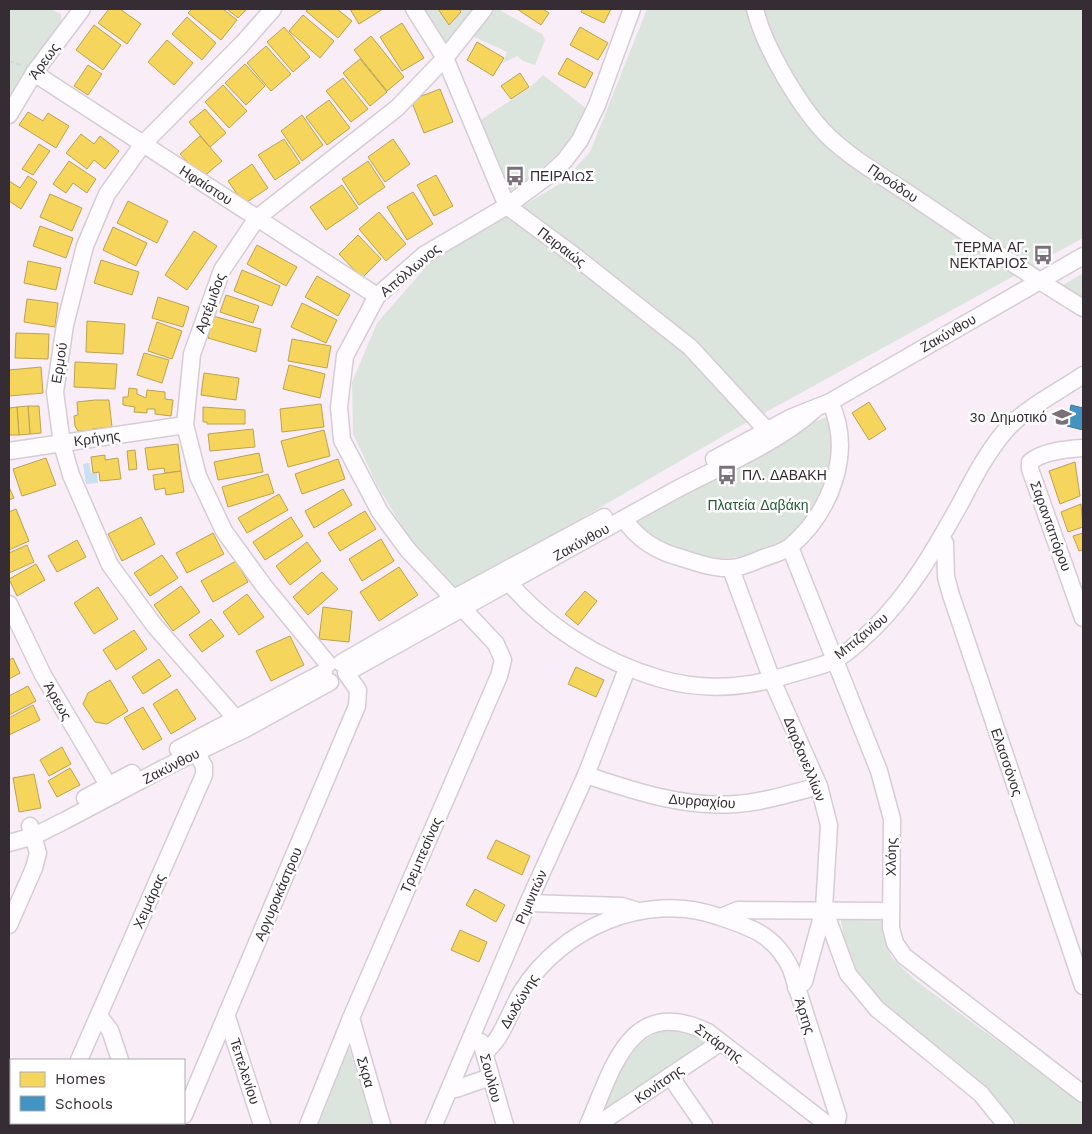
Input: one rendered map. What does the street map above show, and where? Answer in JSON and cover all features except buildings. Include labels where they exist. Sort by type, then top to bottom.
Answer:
[{"type":"street","name":"Άρεως","points":[[9,115],[34,73],[82,9]]},
{"type":"street","name":"Ερμού","points":[[241,725],[154,625],[110,565],[85,511],[62,444],[55,392],[65,326],[85,246],[107,194],[143,144],[242,44],[273,9]]},
{"type":"street","points":[[414,9],[445,58],[507,206]]},
{"type":"street","name":"Αρτέμιδος","points":[[334,671],[264,586],[224,531],[198,476],[185,425],[192,354],[222,270],[257,218],[397,108],[445,58],[484,9]]},
{"type":"street","name":"Απόλλωνος","points":[[458,603],[408,550],[380,512],[342,440],[339,408],[345,356],[377,296],[424,255],[507,206],[549,175],[565,160],[580,140],[597,105],[632,9]]},
{"type":"street","name":"Προόδου","points":[[755,9],[758,23],[792,89],[828,136],[870,168],[1083,308]]},
{"type":"street","name":"Ηφαίστου","points":[[34,73],[377,296]]},
{"type":"street","name":"Πειραιώς","points":[[507,206],[576,257],[690,347],[771,434]]},
{"type":"street","name":"Ζακύνθου","points":[[505,577],[624,519],[771,434],[790,418],[830,402],[1038,280],[1083,256]]},
{"type":"street","name":"Μπιζανίου","points":[[505,577],[535,610],[583,646],[627,669],[685,686],[731,687],[772,680],[836,660],[890,612],[916,579],[978,470],[1007,429],[1036,406],[1083,375]]},
{"type":"street","points":[[624,519],[631,530],[661,552],[698,563],[731,569],[790,547],[827,499],[839,470],[841,440],[836,414],[830,402]]},
{"type":"street","name":"Ζακύνθου","points":[[9,843],[241,725],[334,671],[749,440],[794,427],[814,410]]},
{"type":"street","points":[[749,411],[769,418],[790,418]]},
{"type":"street","points":[[749,411],[753,423],[749,440]]},
{"type":"street","name":"Κρήνης","points":[[9,451],[185,425]]},
{"type":"street","name":"Σαρανταπόρου","points":[[1083,448],[1064,449],[1034,458],[1030,462],[1030,469],[1083,618]]},
{"type":"street","name":"Ελασσόνος","points":[[941,538],[945,543],[946,577],[951,595],[1077,948],[1083,986]]},
{"type":"street","name":"Χλόης","points":[[790,547],[879,771],[892,819],[891,928],[895,944],[904,956],[1083,1094]]},
{"type":"street","name":"Δαρδανελλίων","points":[[731,569],[772,680],[819,786],[829,825],[824,909],[848,974],[877,1009],[981,1094],[1006,1125]]},
{"type":"street","name":"Τρεμπεσίνας","points":[[308,1125],[351,1018],[499,676],[503,660],[496,644],[458,603]]},
{"type":"street","name":"Άρεως","points":[[9,604],[43,676],[111,790]]},
{"type":"street","name":"Ριμινιτών","points":[[434,1125],[528,903],[586,776],[627,669]]},
{"type":"street","name":"Αργυροκάστρου","points":[[185,1113],[357,706],[358,690],[334,671]]},
{"type":"street","name":"Χειμάρας","points":[[80,1059],[204,775],[204,766],[194,748]]},
{"type":"street","name":"Δυρραχίου","points":[[586,776],[651,797],[726,804],[770,799],[819,786]]},
{"type":"street","points":[[9,853],[32,831],[38,853],[34,868],[9,925]]},
{"type":"street","name":"Ζακύνθου","points":[[9,832],[32,831]]},
{"type":"street","name":"Δωδώνης","points":[[528,903],[622,906],[636,910],[682,909],[705,912],[721,917],[749,926],[777,946],[787,961],[796,988]]},
{"type":"street","points":[[721,917],[738,910],[824,909],[891,911]]},
{"type":"street","name":"Άρτης","points":[[824,909],[804,982],[796,988],[838,1116],[836,1125]]},
{"type":"street","name":"Δωδώνης","points":[[484,1052],[493,1046],[522,991],[550,956],[580,934],[636,910]]},
{"type":"street","points":[[99,1016],[110,1030],[120,1059]]},
{"type":"street","name":"Τεπελενίου","points":[[227,1017],[262,1125]]},
{"type":"street","name":"Σκρα","points":[[351,1018],[382,1125]]},
{"type":"street","name":"Σπάρτης","points":[[588,1125],[626,1044],[647,1026],[660,1021],[674,1020],[690,1023],[708,1032],[828,1125]]},
{"type":"street","name":"Σουλίου","points":[[473,1033],[480,1039],[505,1125]]},
{"type":"street","name":"Κονίτσης","points":[[598,1125],[621,1119],[670,1076],[721,1042]]},
{"type":"street","points":[[670,1076],[704,1125]]},
{"type":"street","points":[[450,1088],[456,1089],[490,1077]]},
{"type":"street","points":[[588,1125],[593,1125]]},
{"type":"green space","points":[[9,9],[51,9],[61,14],[62,25],[9,108]]},
{"type":"green space","points":[[421,9],[477,9],[445,48]]},
{"type":"green space","points":[[489,9],[498,9],[542,34],[545,40],[535,65],[523,61],[517,56],[503,63],[507,52],[470,35]]},
{"type":"green space","points":[[647,9],[1083,9],[1083,238],[735,429],[455,592],[410,540],[377,485],[353,434],[352,382],[377,323],[431,261],[561,183],[590,152]]},
{"type":"green space","points":[[543,75],[587,109],[571,137],[562,148],[542,168],[505,196],[476,123],[528,89]]},
{"type":"green space","points":[[1083,273],[1083,297],[1063,285]]},
{"type":"green space","name":"Πλατεία Δαβάκη","points":[[827,417],[831,437],[831,458],[826,479],[802,523],[793,534],[780,544],[742,556],[710,558],[694,556],[665,544],[637,523],[637,520],[814,422]]},
{"type":"green space","points":[[881,907],[882,931],[892,958],[915,980],[1083,1104],[1083,1125],[1018,1125],[989,1090],[883,1003],[856,971],[846,949],[839,910]]},
{"type":"green space","points":[[670,1029],[692,1033],[709,1042],[601,1116],[618,1075],[634,1050],[656,1033]]},
{"type":"green space","points":[[348,1045],[374,1125],[317,1125]]},
{"type":"green space","points":[[9,1063],[10,1124],[42,1124],[9,1125]]},
{"type":"water","points":[[89,463],[91,473],[97,473],[98,483],[86,484],[83,464]]},
{"type":"place","name":"ΠΕΙΡΑΙΩΣ","points":[[515,176]]},
{"type":"place","name":"ΤΕΡΜΑ ΑΓ. ΝΕΚΤΑΡΙΟΣ","points":[[1043,255]]},
{"type":"place","name":"3ο Δημοτικό","points":[[1062,417]]},
{"type":"place","name":"ΠΛ. ΔΑΒΑΚΗ","points":[[727,475]]}]
